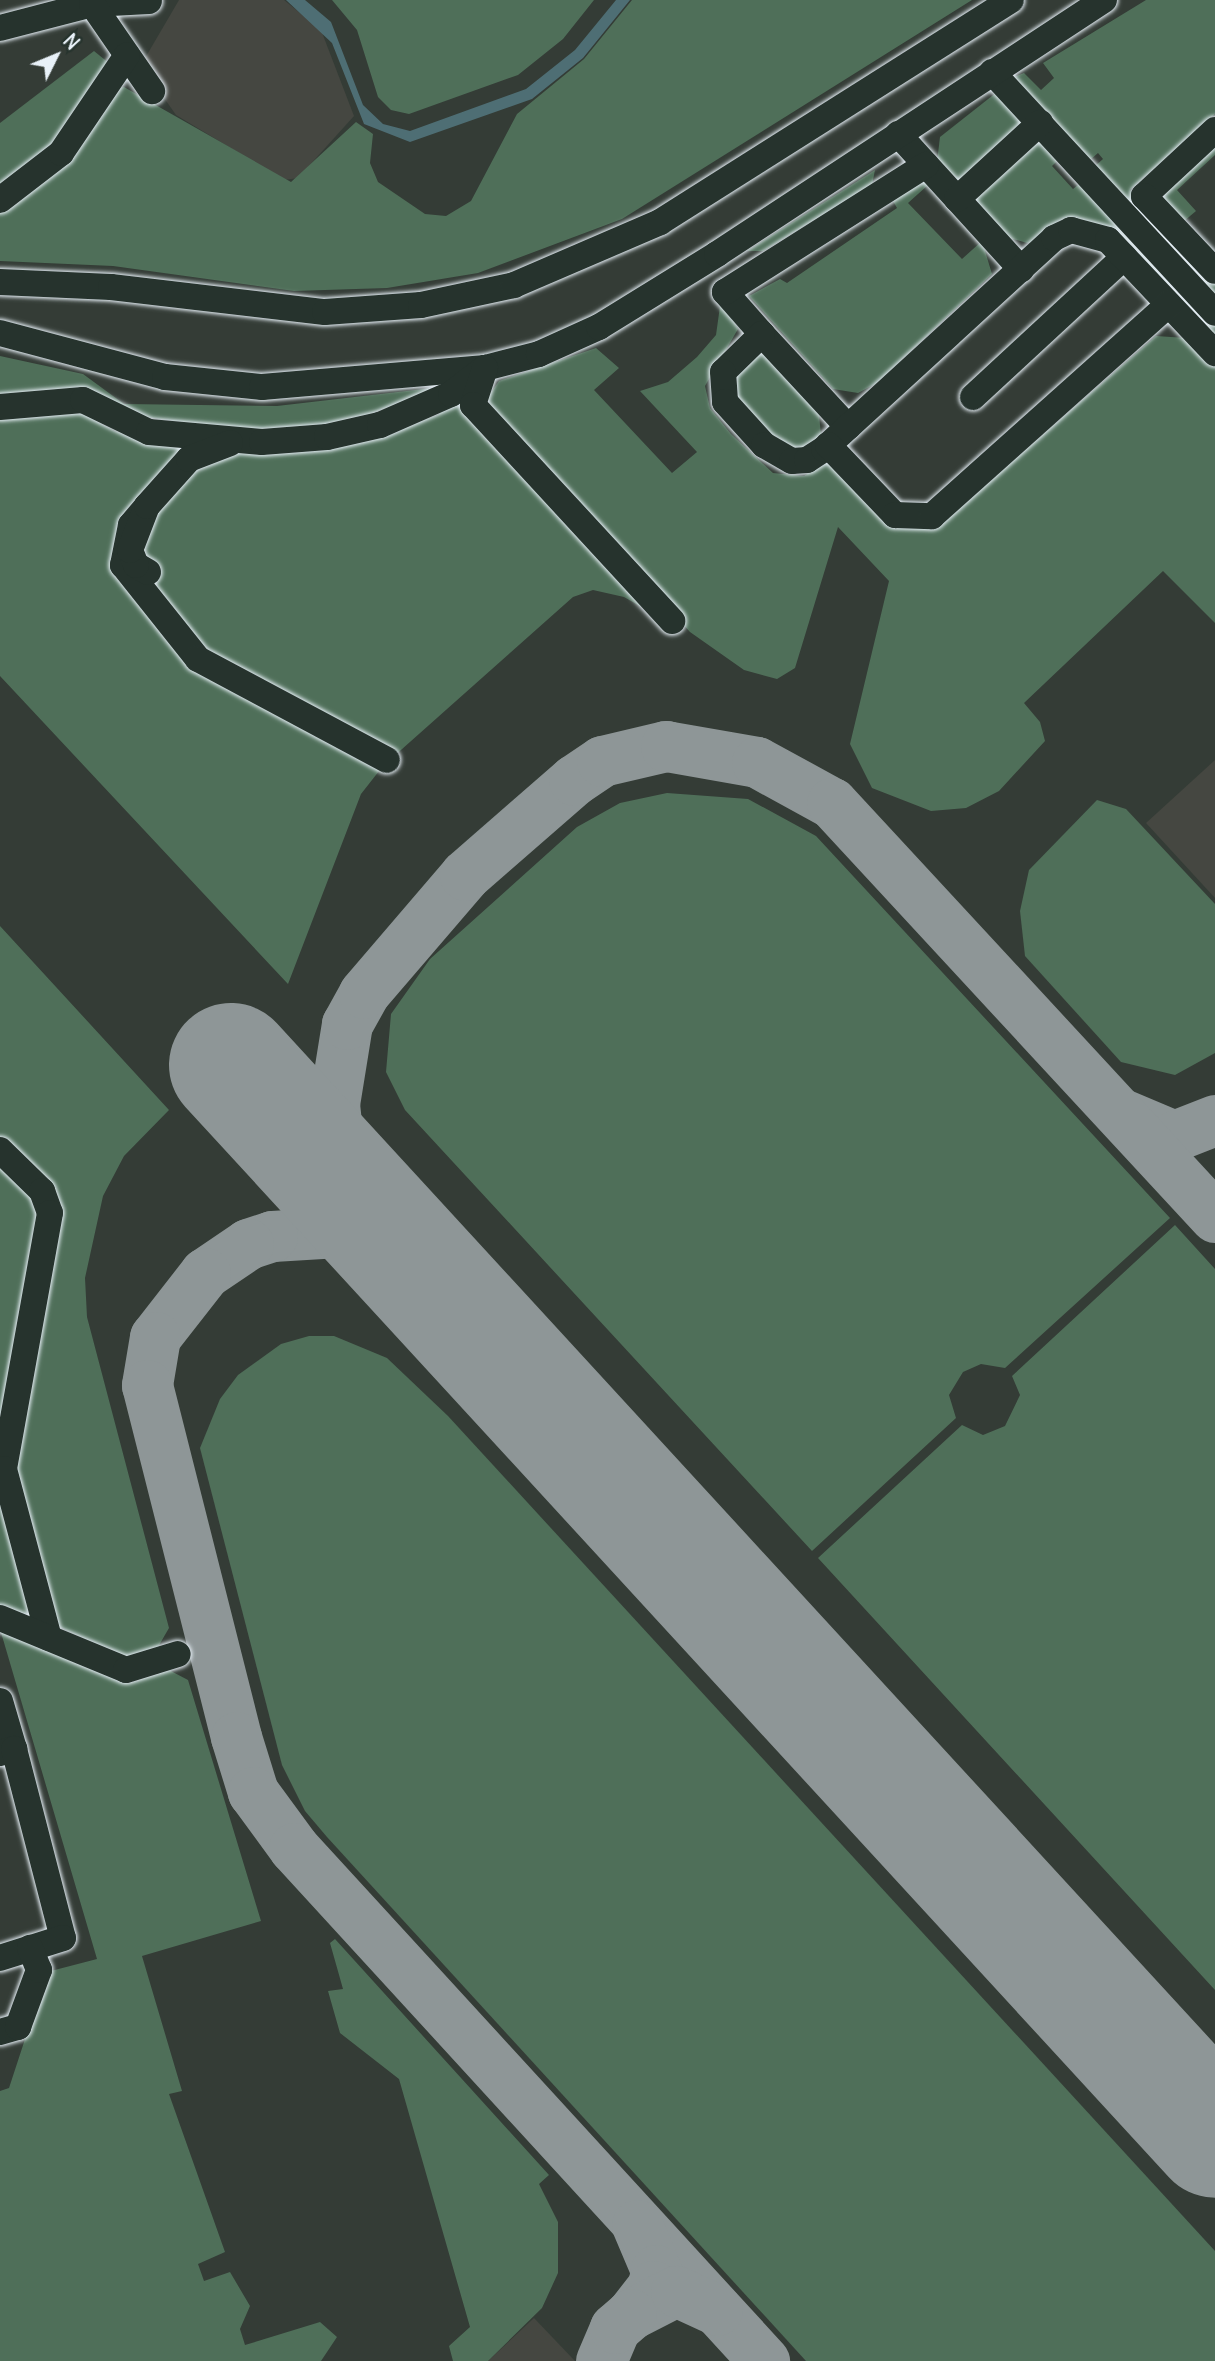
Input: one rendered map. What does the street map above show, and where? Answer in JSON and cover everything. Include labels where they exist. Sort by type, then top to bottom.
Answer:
[{"type":"street","points":[[0,282],[111,287],[325,312],[421,305],[514,285],[660,222],[1011,0]]},
{"type":"street","points":[[0,333],[198,383],[262,387],[485,368],[599,327],[1104,0]]},
{"type":"street","points":[[0,28],[92,4],[149,1]]},
{"type":"street","points":[[92,4],[152,91]]},
{"type":"street","points":[[0,200],[61,153],[127,55]]},
{"type":"street","points":[[992,72],[1215,313]]},
{"type":"street","points":[[957,199],[1040,123]]},
{"type":"street","points":[[1215,131],[1144,196],[1215,271]]},
{"type":"street","points":[[898,135],[1021,269]]},
{"type":"street","points":[[848,427],[725,292],[926,165]]},
{"type":"street","points":[[762,334],[723,372],[725,401],[777,455],[807,460],[828,445],[1054,238],[1082,229],[1108,240],[1215,353]]},
{"type":"street","points":[[973,397],[1124,257]]},
{"type":"street","points":[[828,445],[895,515],[932,516],[1168,304]]},
{"type":"street","points":[[0,407],[83,400],[149,432],[242,440],[327,437],[380,425],[451,394],[485,368]]},
{"type":"street","points":[[485,368],[473,405],[672,621]]},
{"type":"street","points":[[242,440],[189,459],[131,525],[123,565],[198,659],[387,760]]},
{"type":"street","points":[[147,506],[130,550],[136,565],[148,572]]},
{"type":"street","points":[[0,1150],[42,1191],[50,1213],[4,1468],[49,1638]]},
{"type":"street","points":[[0,1618],[126,1670],[178,1654]]},
{"type":"street","points":[[0,1701],[7,1751],[63,1938],[0,1958]]},
{"type":"street","points":[[0,2032],[18,2026],[27,2004],[39,1970],[30,1948]]},
{"type":"shaded area","points":[[179,0],[284,0],[321,30],[354,116],[298,178],[284,180],[176,115],[141,65]]},
{"type":"shaded area","points":[[1215,760],[1215,898],[1146,823]]},
{"type":"shaded area","points":[[534,2318],[575,2361],[488,2361]]},
{"type":"green space","points":[[332,0],[594,0],[563,39],[518,75],[409,114],[391,110],[378,97],[357,30]]},
{"type":"green space","points":[[632,0],[972,0],[622,219],[478,273],[387,288],[294,291],[113,266],[0,261],[0,207],[115,89],[124,87],[291,182],[356,122],[373,134],[370,163],[378,182],[425,214],[446,216],[471,201],[517,114],[584,59]]},
{"type":"green space","points":[[1146,0],[1215,0],[1215,114],[1130,190],[1215,281],[1215,305],[1093,168],[1103,159],[1098,153],[1090,160],[1012,78],[1024,73],[1041,90],[1054,78],[1043,63]]},
{"type":"green space","points":[[94,51],[110,64],[65,139],[0,191],[0,123]]},
{"type":"green space","points":[[997,92],[1024,120],[960,184],[937,162],[940,137]]},
{"type":"green space","points":[[1215,139],[1215,155],[1177,190],[1196,211],[1183,222],[1164,201],[1165,189]]},
{"type":"green space","points":[[1042,140],[1062,156],[1052,166],[1073,189],[1083,181],[1215,326],[1215,343],[1115,236],[1027,243],[1006,237],[973,197],[1019,152]]},
{"type":"green space","points":[[875,170],[872,185],[763,251],[747,251]]},
{"type":"green space","points":[[921,178],[928,185],[908,203],[962,259],[982,241],[992,274],[877,383],[858,393],[833,389],[749,296],[780,279],[787,283],[897,208],[893,201]]},
{"type":"green space","points":[[721,299],[738,329],[705,386],[710,408],[731,434],[773,473],[804,476],[830,459],[882,514],[939,525],[1156,336],[1186,338],[1215,365],[1215,623],[1163,571],[1024,703],[1040,722],[1045,741],[999,791],[966,808],[931,811],[872,788],[850,744],[889,581],[838,527],[795,668],[777,679],[744,670],[690,632],[492,412],[488,397],[499,381],[596,348],[619,368],[594,390],[672,473],[697,452],[640,391],[668,382],[697,357],[716,335]]},
{"type":"green space","points":[[758,354],[767,355],[818,405],[821,435],[804,448],[785,450],[734,399],[736,367]]},
{"type":"green space","points":[[0,356],[83,374],[124,404],[277,406],[441,387],[346,423],[247,431],[0,397]]},
{"type":"green space","points":[[458,398],[661,618],[624,597],[593,590],[573,597],[383,766],[361,794],[288,984],[0,676],[0,413],[76,409],[114,431],[152,440],[293,453],[367,441],[438,415]]},
{"type":"green space","points":[[667,793],[748,799],[816,836],[1170,1218],[1005,1368],[981,1364],[963,1372],[949,1395],[956,1418],[812,1551],[405,1110],[386,1072],[391,1014],[430,959],[577,827],[620,803]]},
{"type":"green space","points":[[1097,800],[1126,809],[1215,904],[1215,1053],[1175,1075],[1121,1062],[1025,956],[1020,911],[1029,870]]},
{"type":"green space","points":[[0,926],[169,1110],[124,1156],[103,1196],[85,1278],[87,1317],[169,1628],[158,1647],[128,1659],[53,1624],[14,1478],[57,1229],[0,1144]]},
{"type":"green space","points":[[0,1158],[39,1195],[45,1226],[0,1417]]},
{"type":"green space","points":[[1175,1225],[1215,1269],[1215,1990],[818,1558],[962,1425],[983,1435],[1005,1426],[1020,1395],[1012,1376]]},
{"type":"green space","points":[[309,1336],[334,1336],[387,1358],[448,1416],[1215,2251],[1215,2361],[806,2361],[327,1837],[305,1811],[282,1765],[200,1448],[220,1399],[238,1375],[281,1344]]},
{"type":"green space","points":[[0,1492],[37,1621],[0,1606]]},
{"type":"green space","points":[[0,1629],[117,1680],[129,1683],[169,1670],[188,1680],[261,1921],[142,1956],[182,2091],[169,2094],[225,2252],[198,2264],[204,2281],[230,2272],[250,2306],[240,2329],[245,2345],[320,2322],[337,2337],[321,2361],[0,2361],[0,2091],[9,2088],[47,1972],[97,1959]]},
{"type":"green space","points":[[335,1939],[549,2175],[539,2184],[558,2222],[558,2273],[542,2308],[488,2361],[453,2361],[449,2346],[470,2327],[399,2079],[340,2033],[328,1991],[343,1989],[330,1943]]},
{"type":"water","points":[[286,0],[305,0],[331,22],[363,105],[383,124],[410,131],[526,89],[575,50],[616,0],[630,0],[583,58],[532,99],[410,142],[364,124],[332,43]]},
{"type":"taxiway","points":[[365,1211],[338,1142],[334,1104],[347,1024],[364,993],[465,875],[574,780],[602,761],[666,746],[757,762],[832,803],[1215,1217]]},
{"type":"taxiway","points":[[1122,1114],[1174,1136],[1215,1120]]},
{"type":"taxiway","points":[[421,1273],[373,1242],[338,1232],[272,1236],[248,1244],[205,1273],[155,1337],[147,1385],[236,1737],[253,1792],[294,1848],[764,2361]]},
{"type":"taxiway","points":[[637,2225],[656,2270],[653,2286],[631,2314],[676,2291],[717,2310]]},
{"type":"taxiway","points":[[601,2361],[615,2328],[631,2314]]},
{"type":"runway","points":[[231,1065],[1215,2136]]}]
